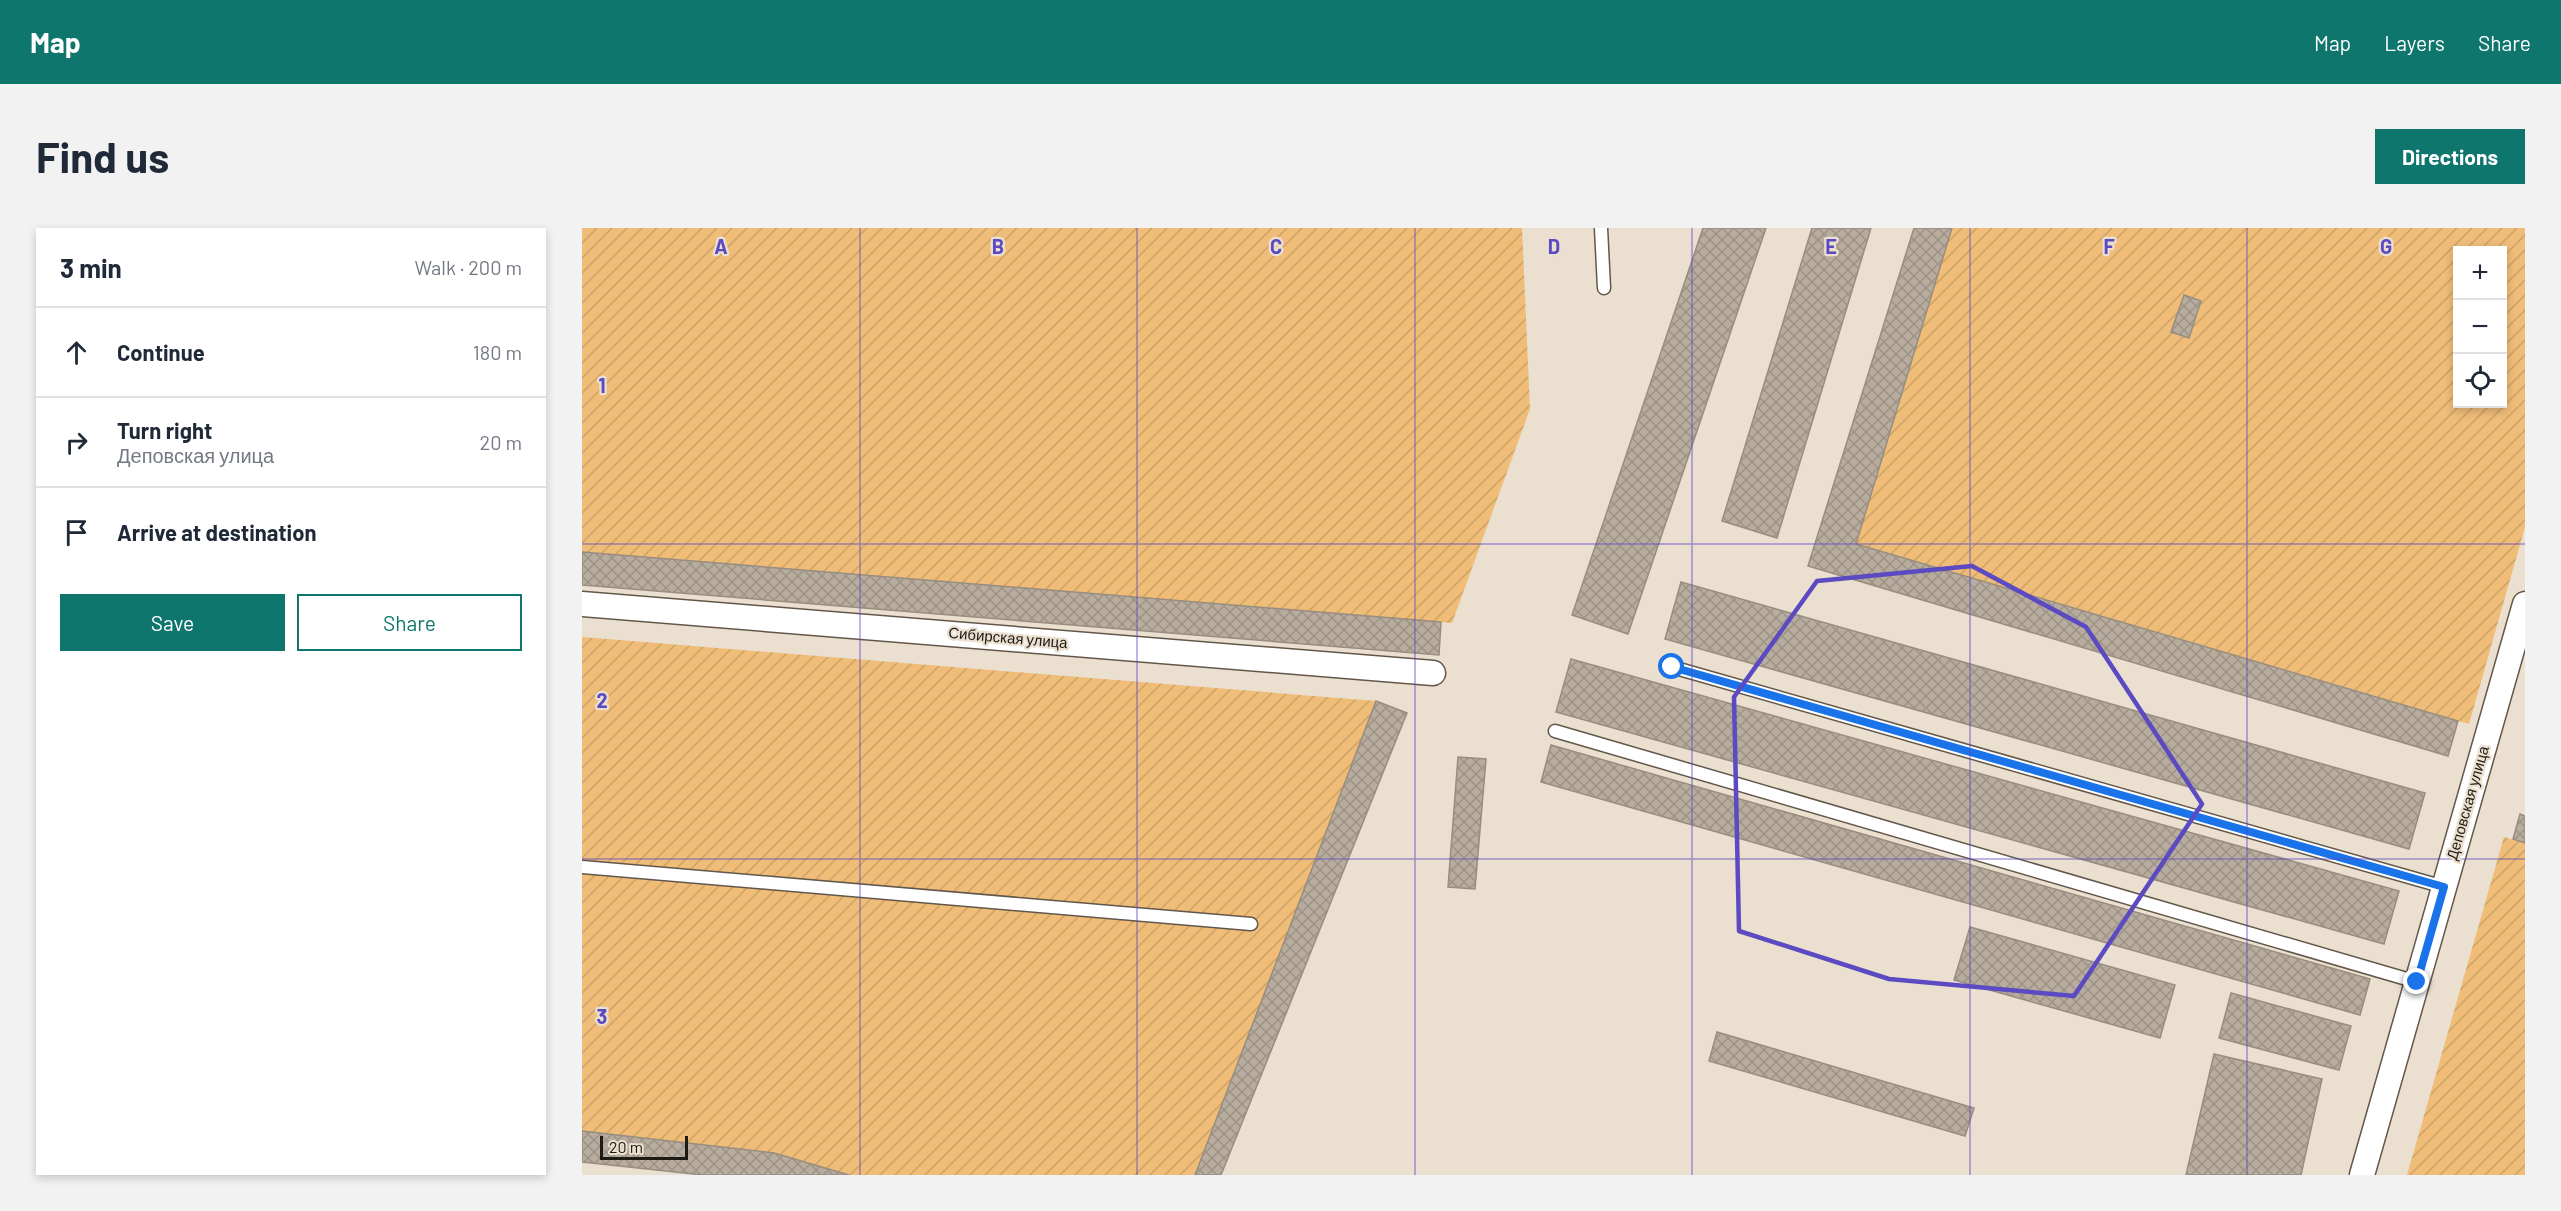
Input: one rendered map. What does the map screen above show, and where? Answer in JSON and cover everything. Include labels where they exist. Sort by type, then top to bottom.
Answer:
[{"type":"street","name":"Сибирская улица","points":[[582,604],[1433,673]]},
{"type":"street","name":"Деповская улица","points":[[2362,1175],[2525,604]]},
{"type":"lane","points":[[1601,228],[1604,288]]},
{"type":"lane","points":[[1672,667],[2444,887]]},
{"type":"lane","points":[[1556,731],[2417,982]]},
{"type":"lane","points":[[582,867],[1251,924]]},
{"type":"highlighted area","points":[[1972,566],[2086,627],[2202,804],[2074,996],[1889,979],[1739,931],[1734,697],[1817,581]]},
{"type":"shaded area","points":[[582,228],[1522,228],[1530,409],[1452,623],[582,552]]},
{"type":"shaded area","points":[[1952,228],[2525,228],[2525,527],[2469,724],[1856,544]]},
{"type":"shaded area","points":[[582,637],[1376,701],[1195,1175],[849,1175],[774,1153],[582,1131]]},
{"type":"shaded area","points":[[2504,837],[2525,843],[2525,1175],[2407,1175]]},
{"type":"building","points":[[1703,228],[1766,228],[1628,634],[1572,615]]},
{"type":"building","points":[[1812,228],[1871,228],[1777,538],[1722,521]]},
{"type":"building","points":[[1914,228],[1952,228],[1856,544],[2458,721],[2448,756],[1808,566]]},
{"type":"building","points":[[2184,295],[2201,301],[2189,338],[2171,332]]},
{"type":"building","points":[[582,552],[1441,622],[1439,655],[582,585]]},
{"type":"building","points":[[1681,582],[2425,793],[2409,849],[1665,639]]},
{"type":"building","points":[[1571,659],[2399,891],[2384,944],[1556,712]]},
{"type":"building","points":[[1376,701],[1407,713],[1221,1175],[1195,1175]]},
{"type":"building","points":[[1551,745],[2370,979],[2360,1015],[1541,782]]},
{"type":"building","points":[[1458,757],[1486,759],[1475,889],[1448,887]]},
{"type":"building","points":[[2520,814],[2525,816],[2525,843],[2513,839]]},
{"type":"building","points":[[1970,927],[2175,985],[2160,1038],[1954,980]]},
{"type":"building","points":[[2231,993],[2351,1026],[2339,1070],[2219,1038]]},
{"type":"building","points":[[1717,1032],[1974,1108],[1965,1136],[1709,1061]]},
{"type":"building","points":[[2214,1054],[2322,1079],[2301,1175],[2186,1175]]},
{"type":"building","points":[[582,1131],[774,1153],[849,1175],[703,1175],[582,1162]]},
{"type":"route","points":[[1672,667],[2444,887],[2417,982]]}]
